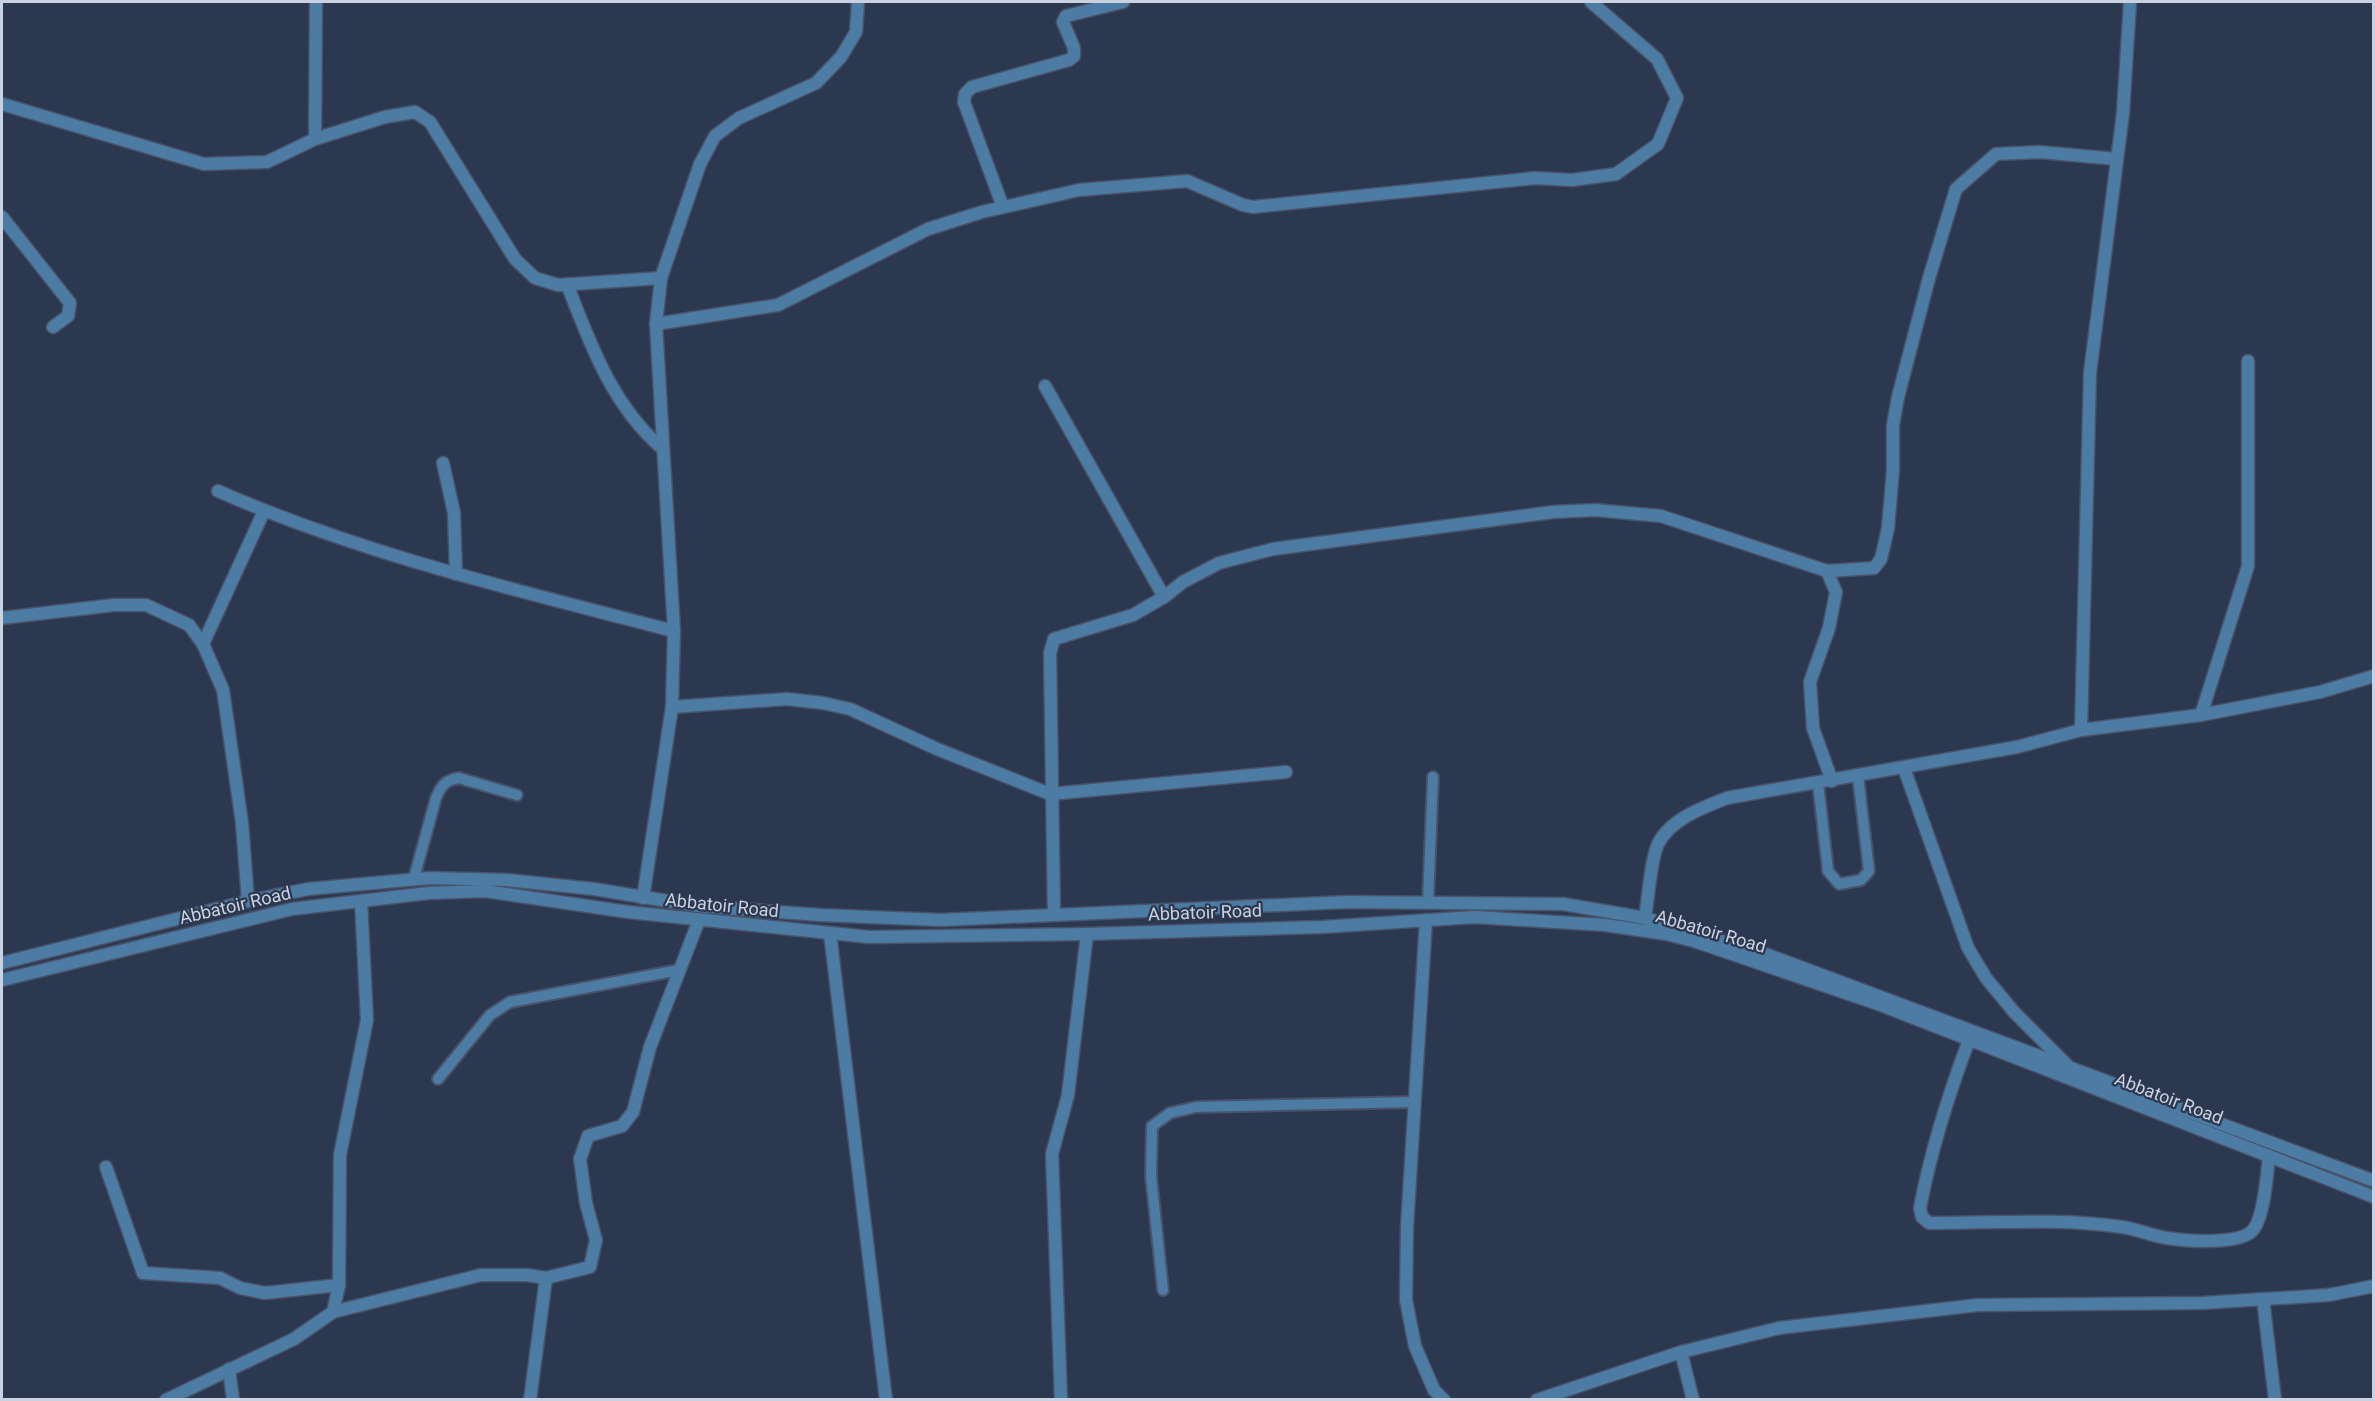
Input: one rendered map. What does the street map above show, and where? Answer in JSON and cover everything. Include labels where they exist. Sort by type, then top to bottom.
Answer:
[{"type":"street","points":[[315,139],[316,2]]},
{"type":"street","points":[[643,898],[672,707],[674,630],[656,324],[661,278],[700,164],[715,136],[739,118],[816,83],[842,57],[856,32],[858,2]]},
{"type":"street","points":[[1003,207],[964,102],[965,94],[972,87],[1069,60],[1074,56],[1074,48],[1063,22],[1066,16],[1123,2]]},
{"type":"street","points":[[656,324],[778,305],[928,229],[1003,207],[1079,190],[1175,180],[1187,181],[1243,205],[1253,207],[1535,178],[1572,180],[1616,174],[1658,144],[1677,98],[1657,59],[1591,2]]},
{"type":"street","points":[[2081,730],[2090,373],[2117,159],[2130,2]]},
{"type":"street","points":[[2,104],[204,164],[267,162],[315,139],[386,117],[416,112],[430,122],[515,259],[535,278],[558,285],[661,278]]},
{"type":"street","points":[[1054,914],[1050,794],[1050,653],[1054,639],[1133,615],[1164,597],[1183,582],[1219,563],[1273,549],[1553,512],[1595,510],[1661,516],[1827,571],[1874,568],[1881,559],[1888,528],[1893,425],[1898,397],[1929,278],[1956,189],[1996,154],[2039,152],[2117,159]]},
{"type":"street","points":[[2,217],[70,303],[68,316],[53,327]]},
{"type":"street","points":[[567,284],[590,345],[618,396],[640,430],[663,449]]},
{"type":"street","points":[[2201,715],[2247,566],[2248,362]]},
{"type":"street","points":[[1045,386],[1164,597]]},
{"type":"street","points":[[443,463],[454,513],[456,574]]},
{"type":"street","points":[[218,491],[264,511],[456,574],[674,630]]},
{"type":"street","points":[[203,644],[264,511]]},
{"type":"street","points":[[1827,571],[1836,592],[1829,628],[1810,682],[1813,728],[1832,781]]},
{"type":"street","points":[[2,618],[114,605],[146,605],[189,625],[203,644],[223,690],[242,823],[248,901]]},
{"type":"street","points":[[1645,918],[1658,844],[1674,824],[1699,809],[1727,798],[2017,747],[2081,730],[2201,715],[2320,692],[2373,676]]},
{"type":"street","points":[[672,707],[787,699],[850,709],[937,749],[1050,794],[1286,772]]},
{"type":"street","points":[[1904,768],[1968,948],[1986,978],[2014,1012],[2068,1066]]},
{"type":"street","name":"Abbatoir Road","points":[[2,963],[248,901],[308,889],[414,878],[507,880],[594,889],[698,906],[798,914],[941,920],[1347,902],[1563,904],[1645,918],[1768,955],[2373,1181]]},
{"type":"street","name":"Abbatoir Road","points":[[2,980],[292,909],[429,893],[485,891],[699,920],[869,937],[1087,934],[1322,927],[1475,917],[1605,925],[1666,934],[1878,1004],[2373,1197]]},
{"type":"street","points":[[333,1312],[339,1286],[340,1155],[367,1020],[361,901]]},
{"type":"street","points":[[166,1400],[294,1339],[333,1312],[481,1275],[526,1275],[546,1278],[590,1267],[596,1240],[586,1203],[580,1159],[588,1136],[622,1126],[633,1112],[650,1047],[699,920]]},
{"type":"street","points":[[1426,920],[1406,1300],[1415,1346],[1434,1389],[1444,1400]]},
{"type":"street","points":[[830,933],[886,1400]]},
{"type":"street","points":[[1061,1400],[1052,1154],[1068,1095],[1087,934]]},
{"type":"street","points":[[1969,1040],[1945,1102],[1932,1148],[1920,1208],[1922,1217],[1929,1222],[2084,1223],[2124,1227],[2166,1238],[2208,1241],[2240,1237],[2252,1232],[2259,1221],[2270,1156]]},
{"type":"street","points":[[106,1167],[143,1273],[220,1278],[240,1288],[266,1293],[339,1286]]},
{"type":"street","points":[[530,1400],[546,1278]]},
{"type":"street","points":[[1537,1400],[1682,1352],[1779,1328],[1978,1305],[2202,1303],[2329,1294],[2373,1286]]},
{"type":"street","points":[[2263,1299],[2276,1400]]},
{"type":"street","points":[[1682,1352],[1693,1400]]},
{"type":"street","points":[[229,1369],[233,1400]]},
{"type":"lane","points":[[1818,783],[1828,871],[1839,884],[1861,880],[1869,871],[1858,776]]},
{"type":"lane","points":[[1428,902],[1433,777]]},
{"type":"lane","points":[[414,878],[436,798],[442,785],[449,779],[459,778],[517,795]]},
{"type":"lane","points":[[438,1080],[490,1015],[510,1002],[679,970]]},
{"type":"lane","points":[[1163,1290],[1151,1176],[1152,1126],[1170,1113],[1196,1107],[1415,1102]]}]
